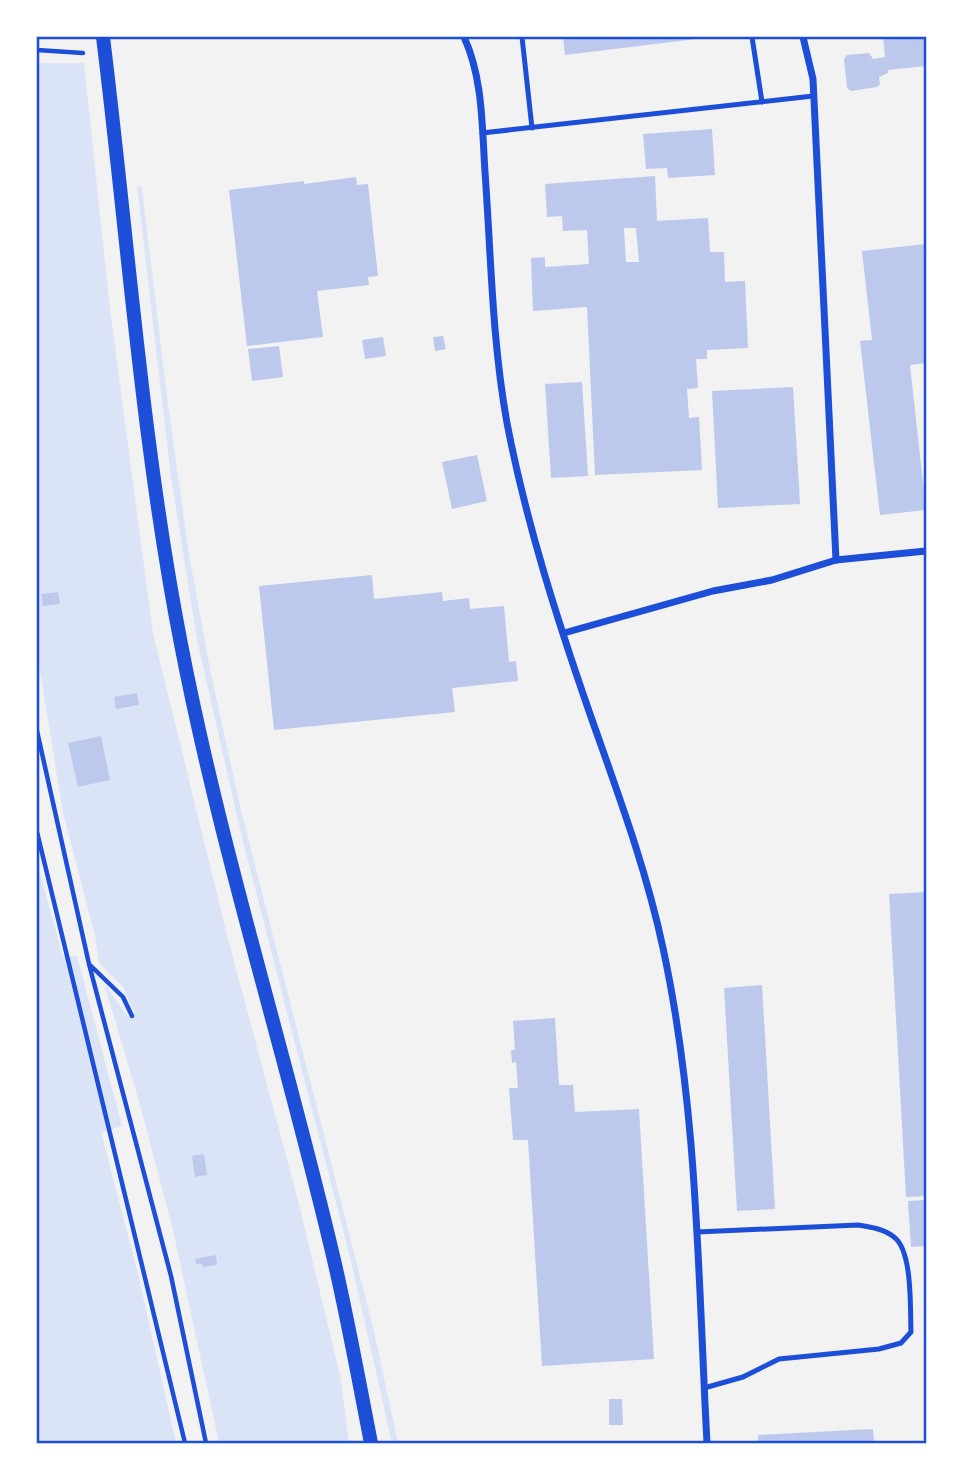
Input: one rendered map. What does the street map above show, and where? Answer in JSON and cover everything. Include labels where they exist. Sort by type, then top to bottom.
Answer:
[{"type":"main road","points":[[103,37],[146,417],[162,537],[181,645],[212,782],[333,1257],[371,1443]]},
{"type":"street","points":[[464,37],[477,82],[492,305],[506,415],[527,516],[644,873],[663,945],[688,1105],[707,1443]]},
{"type":"street","points":[[803,37],[813,79],[836,560]]},
{"type":"street","points":[[564,633],[700,594],[772,580],[836,560],[926,551]]},
{"type":"lane","points":[[522,37],[532,128]]},
{"type":"lane","points":[[752,37],[762,102]]},
{"type":"lane","points":[[482,133],[813,96]]},
{"type":"lane","points":[[697,1232],[858,1225],[882,1230],[897,1238],[905,1255],[910,1296],[911,1332],[901,1343],[879,1349],[779,1359],[743,1377],[704,1388]]},
{"type":"path","points":[[37,50],[69,51]]},
{"type":"path","points":[[37,731],[89,964],[171,1276],[206,1443]]},
{"type":"path","points":[[37,832],[185,1443]]},
{"type":"path","points":[[89,964],[123,997],[132,1016]]},
{"type":"shaded area","points":[[37,63],[84,63],[110,309],[153,633],[228,939],[299,1204],[341,1380],[349,1443],[219,1443],[172,1226],[104,983],[128,1017],[135,1014],[123,987],[99,963],[95,936],[63,813],[37,652]]},
{"type":"shaded area","points":[[137,186],[142,188],[189,554],[211,674],[241,810],[373,1327],[398,1443],[392,1443],[350,1257],[242,838],[197,640],[171,477]]},
{"type":"shaded area","points":[[37,862],[63,957],[77,956],[122,1126],[101,1132],[138,1274],[176,1443],[37,1443]]},
{"type":"building","points":[[563,37],[704,37],[704,38],[565,55]]},
{"type":"building","points":[[883,37],[926,37],[926,66],[888,70],[888,73],[879,77],[880,84],[877,87],[851,91],[847,88],[844,59],[847,55],[869,53],[873,59],[885,57]]},
{"type":"building","points":[[712,129],[715,175],[668,178],[667,168],[646,169],[643,134]]},
{"type":"building","points":[[655,176],[657,221],[708,218],[710,252],[724,252],[725,282],[745,281],[748,348],[707,350],[707,359],[696,359],[698,388],[687,389],[689,418],[699,417],[702,470],[595,475],[587,307],[533,311],[531,258],[545,257],[545,267],[589,264],[587,230],[563,231],[562,216],[547,217],[545,184]],"holes":[[[624,228],[636,228],[639,262],[626,262]]]},
{"type":"building","points":[[356,177],[357,185],[368,184],[378,276],[368,277],[369,285],[317,291],[323,337],[247,346],[229,190]]},
{"type":"building","points":[[926,244],[926,363],[910,365],[926,510],[880,515],[860,341],[872,340],[862,251]]},
{"type":"building","points":[[443,336],[446,349],[435,351],[433,337]]},
{"type":"building","points":[[383,337],[386,356],[365,359],[362,340]]},
{"type":"building","points":[[279,346],[283,377],[252,381],[248,349]]},
{"type":"building","points":[[582,382],[588,476],[551,478],[545,384]]},
{"type":"building","points":[[793,387],[800,504],[718,508],[712,391]]},
{"type":"building","points":[[477,455],[487,501],[452,509],[442,462]]},
{"type":"building","points":[[372,575],[374,599],[442,592],[443,601],[469,598],[470,609],[504,606],[509,662],[516,661],[518,681],[452,688],[455,712],[274,730],[259,586]]},
{"type":"building","points":[[58,592],[60,604],[43,606],[41,594]]},
{"type":"building","points":[[137,693],[139,705],[116,709],[114,697]]},
{"type":"building","points":[[101,736],[110,780],[78,787],[68,743]]},
{"type":"building","points":[[926,892],[926,1196],[906,1197],[889,894]]},
{"type":"building","points":[[762,985],[775,1209],[737,1211],[724,988]]},
{"type":"building","points":[[555,1018],[559,1085],[573,1085],[575,1112],[639,1109],[654,1359],[542,1366],[528,1140],[513,1140],[509,1088],[518,1088],[516,1062],[512,1063],[511,1050],[515,1050],[513,1021]]},
{"type":"building","points":[[204,1154],[207,1175],[195,1177],[192,1156]]},
{"type":"building","points":[[926,1200],[926,1246],[911,1247],[908,1201]]},
{"type":"building","points":[[216,1255],[217,1265],[203,1267],[202,1264],[196,1264],[195,1259]]},
{"type":"building","points":[[609,1399],[622,1399],[623,1425],[609,1425]]},
{"type":"building","points":[[873,1429],[874,1443],[758,1443],[758,1435]]}]
